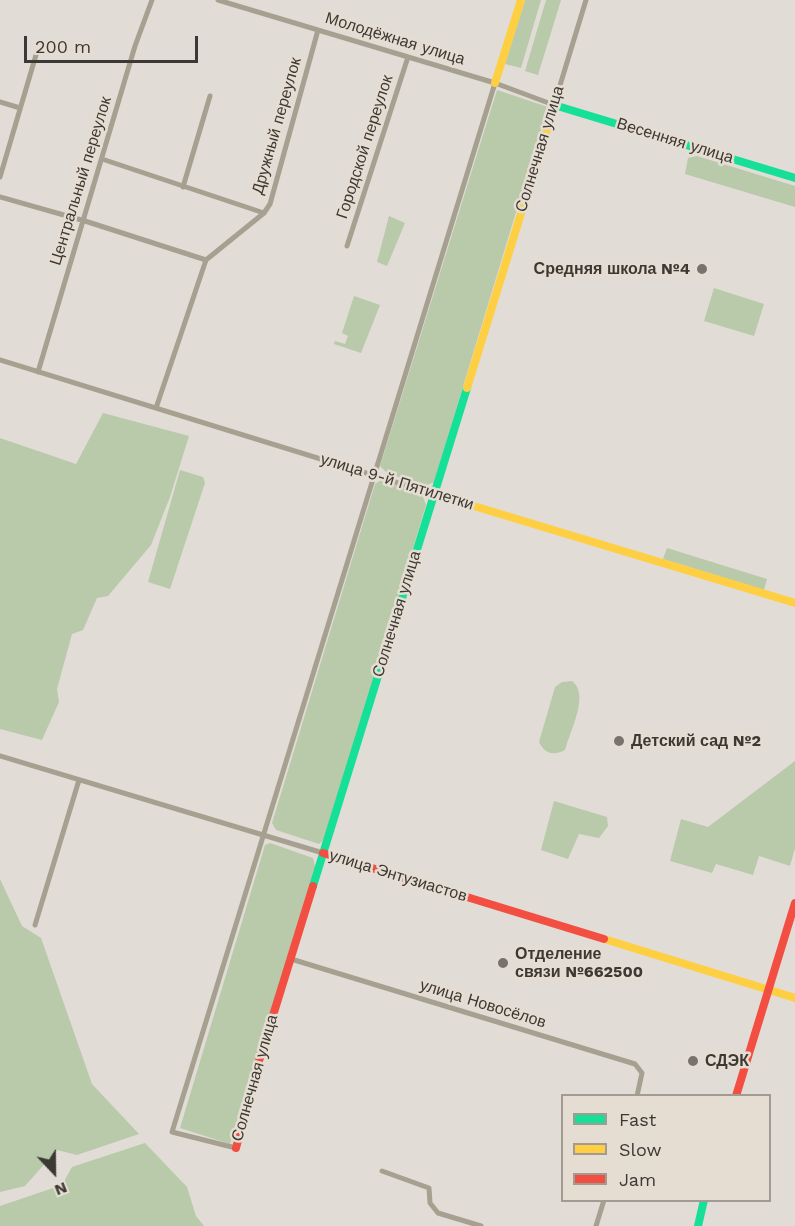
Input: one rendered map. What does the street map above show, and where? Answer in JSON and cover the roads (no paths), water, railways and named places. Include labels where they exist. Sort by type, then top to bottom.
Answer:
[{"type":"street","name":"Центральный переулок","points":[[38,372],[58,300],[85,221],[135,46],[152,0]]},
{"type":"street","name":"Молодёжная улица","points":[[218,0],[495,83],[554,105]]},
{"type":"street","points":[[495,83],[521,0]]},
{"type":"street","name":"Солнечная улица","points":[[495,83],[172,1132],[236,1148],[258,1064],[586,0]]},
{"type":"street","name":"Дружный переулок","points":[[206,260],[264,213],[270,204],[318,30]]},
{"type":"street","points":[[0,177],[36,55]]},
{"type":"street","name":"Городской переулок","points":[[347,246],[408,57]]},
{"type":"street","points":[[183,187],[210,96]]},
{"type":"street","points":[[0,102],[20,108]]},
{"type":"street","name":"Весенняя улица","points":[[554,105],[795,178]]},
{"type":"street","points":[[102,159],[264,213]]},
{"type":"street","points":[[0,197],[85,221],[206,260],[156,408]]},
{"type":"street","name":"улица 9-й Пятилетки","points":[[0,360],[795,603]]},
{"type":"street","name":"улица Энтузиастов","points":[[0,756],[795,998]]},
{"type":"street","points":[[35,925],[79,780]]},
{"type":"street","points":[[736,1094],[795,903]]},
{"type":"street","name":"улица Новосёлов","points":[[291,959],[635,1064],[642,1073],[637,1094]]},
{"type":"street","points":[[382,1171],[429,1188],[430,1203],[438,1213],[481,1226]]},
{"type":"street","points":[[596,1226],[603,1202]]},
{"type":"street","points":[[698,1226],[704,1202]]},
{"type":"place","name":"Средняя школа №4","points":[[702,269]]},
{"type":"place","name":"Детский сад №2","points":[[619,741]]},
{"type":"place","name":"Отделение связи №662500","points":[[503,963]]},
{"type":"place","name":"СДЭК","points":[[693,1061]]}]
